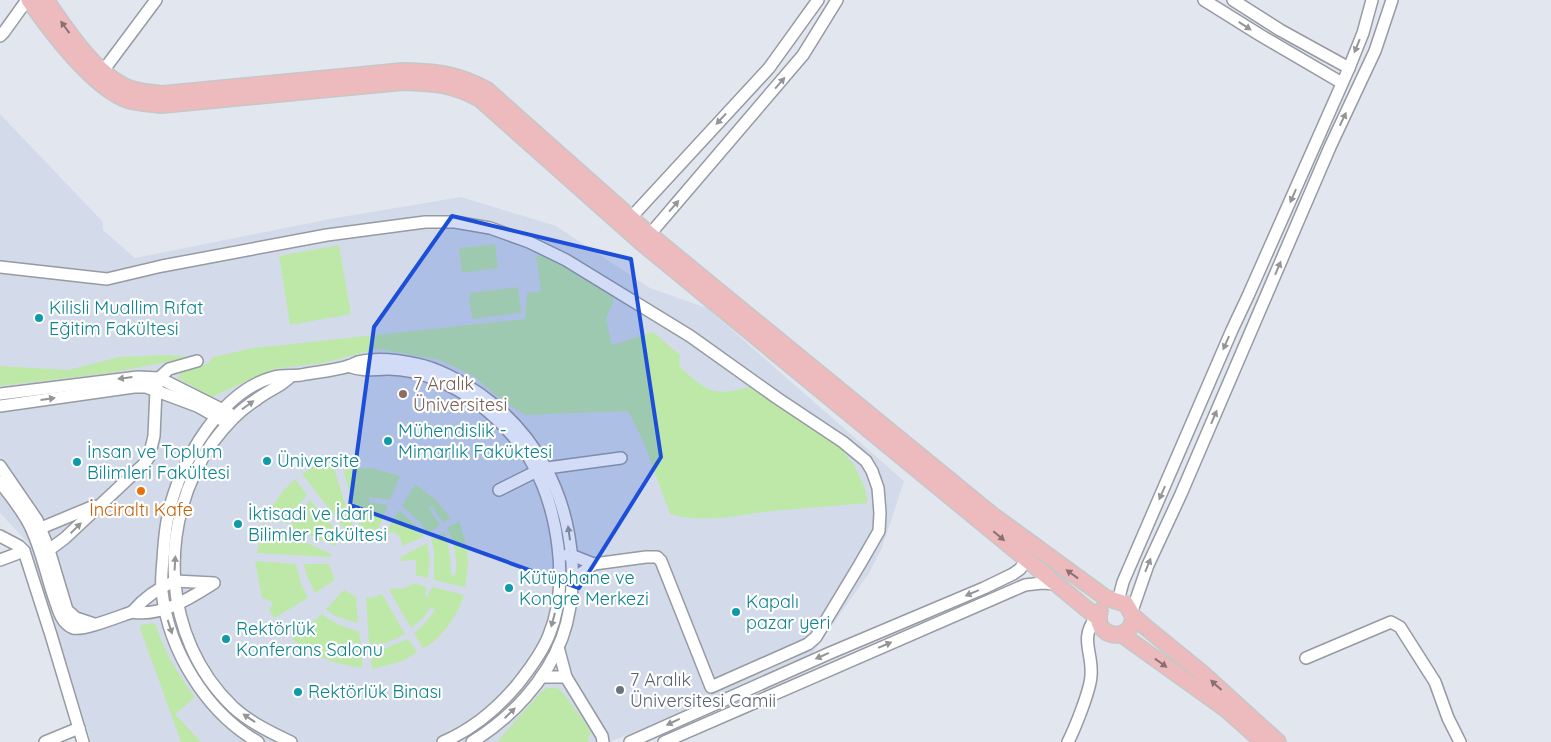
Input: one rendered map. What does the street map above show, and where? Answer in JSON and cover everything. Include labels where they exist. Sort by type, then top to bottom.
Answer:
[{"type":"main road","points":[[35,2],[107,75],[134,90],[162,94],[403,71],[437,72],[467,79],[487,90],[646,239],[1058,584],[1097,618],[1106,632],[1116,635],[1130,628],[1132,614]]},
{"type":"main road","points":[[35,2],[70,52],[100,84],[130,101],[162,105],[403,82],[436,83],[463,90],[480,99],[627,222]]},
{"type":"main road","points":[[646,239],[991,514],[1106,598],[1126,604],[1132,614],[1149,630],[1202,672],[1278,742]]},
{"type":"main road","points":[[1097,618],[1101,609],[1108,602],[1115,601]]},
{"type":"main road","points":[[1121,634],[1227,710],[1263,742]]},
{"type":"street","points":[[103,71],[156,0]]},
{"type":"street","points":[[627,222],[769,68],[818,0]]},
{"type":"street","points":[[646,239],[803,55],[837,0]]},
{"type":"street","points":[[1204,0],[1260,36],[1342,84]]},
{"type":"street","points":[[1233,0],[1280,30],[1349,68]]},
{"type":"street","points":[[1115,601],[1206,388],[1349,68],[1363,33],[1372,0]]},
{"type":"street","points":[[1132,614],[1148,565],[1181,494],[1330,147],[1375,51],[1392,0]]},
{"type":"street","points":[[0,36],[35,2]]},
{"type":"street","points":[[0,266],[107,279],[162,266],[327,235],[424,222],[455,222],[490,228],[529,242],[566,260],[690,336],[843,442],[866,461],[878,488],[879,531],[816,637],[808,644],[711,687],[661,561],[657,557],[594,564],[571,555],[558,557]]},
{"type":"street","points":[[258,742],[239,730],[220,712],[196,681],[177,646],[165,608],[162,587],[166,527],[174,491],[191,454],[220,412],[240,394],[277,376],[290,377],[348,366],[359,362],[385,360],[419,364],[438,371],[464,382],[496,406],[532,444],[542,470],[555,527],[560,579],[556,612],[550,634],[538,656],[516,686],[479,723],[443,742]]},
{"type":"street","points":[[49,550],[65,538],[144,464],[149,457],[154,436],[156,390],[159,378],[169,369],[197,361]]},
{"type":"street","points":[[0,394],[138,377],[159,378],[220,412],[231,421]]},
{"type":"street","points":[[290,377],[282,384],[257,398],[231,421],[204,458],[184,498],[177,531],[175,581],[183,628],[194,654],[215,688],[234,708],[266,730],[292,742]]},
{"type":"street","points":[[0,406],[134,387],[146,387],[197,406],[220,412]]},
{"type":"street","points":[[499,490],[542,470],[621,458]]},
{"type":"street","points":[[0,466],[32,511],[41,528],[67,610],[76,618],[94,624]]},
{"type":"street","points":[[472,742],[499,724],[514,710],[541,677],[563,635],[570,605],[573,580],[568,529],[562,503],[542,470]]},
{"type":"street","points":[[0,482],[33,531],[46,566],[55,601],[65,622],[71,627],[79,629],[132,612],[141,614],[178,605],[214,583],[175,581],[162,587],[140,603],[132,612]]},
{"type":"street","points":[[41,528],[101,504]]},
{"type":"street","points":[[0,536],[24,551],[83,742]]},
{"type":"street","points":[[0,560],[24,551]]},
{"type":"street","points":[[630,742],[830,653],[984,588],[1013,574],[1020,569],[1027,559]]},
{"type":"street","points":[[560,579],[573,580],[594,564]]},
{"type":"street","points":[[668,741],[1025,585],[1058,584]]},
{"type":"street","points":[[1068,742],[1076,727],[1091,678],[1087,640],[1089,627],[1097,618]]},
{"type":"street","points":[[1306,658],[1391,622],[1400,627],[1435,682],[1448,718],[1460,742]]},
{"type":"street","points":[[558,647],[566,677],[602,736],[603,742]]},
{"type":"street","points":[[541,677],[566,677]]},
{"type":"street","points":[[516,686],[526,695]]},
{"type":"street","points":[[45,742],[79,728]]},
{"type":"highlighted area","points":[[452,216],[631,259],[661,457],[579,588],[350,505],[374,327]]},
{"type":"shaded area","name":"7 Aralık Üniversitesi","points":[[0,114],[103,222],[103,230],[135,258],[330,219],[461,197],[556,226],[650,288],[707,308],[904,481],[882,548],[869,573],[810,657],[610,742],[91,742],[29,544],[0,513]]},
{"type":"green space","points":[[495,244],[498,268],[462,273],[459,248]]},
{"type":"green space","points":[[339,245],[351,314],[290,325],[279,256]]},
{"type":"green space","points":[[536,255],[586,264],[614,289],[613,303],[606,318],[612,345],[653,332],[680,355],[679,366],[710,390],[726,392],[743,389],[758,383],[827,432],[854,465],[865,488],[868,503],[708,518],[682,517],[670,514],[644,443],[628,411],[525,415],[502,400],[473,376],[440,360],[377,349],[323,363],[273,369],[212,397],[177,378],[182,372],[209,363],[213,357],[253,348],[525,319],[527,293],[541,291]]},
{"type":"green space","points":[[518,287],[521,313],[472,319],[469,293]]},
{"type":"green space","points":[[166,355],[194,357],[109,373],[0,386],[0,366],[68,370],[119,357]]},
{"type":"green space","points":[[331,459],[354,532],[349,534],[302,474],[319,463]]},
{"type":"green space","points":[[372,468],[400,476],[390,500],[369,497],[369,502],[388,505],[378,530],[361,530],[344,473],[346,469]]},
{"type":"green space","points":[[295,479],[307,495],[294,510],[287,524],[266,516],[282,492]]},
{"type":"green space","points":[[415,484],[435,499],[451,518],[443,523],[432,506],[429,508],[440,525],[427,534],[421,523],[402,506]]},
{"type":"green space","points":[[310,500],[342,538],[336,545],[291,527],[294,519]]},
{"type":"green space","points":[[399,510],[419,528],[423,537],[402,546],[398,535],[393,532],[386,532]]},
{"type":"green space","points":[[459,521],[468,554],[465,587],[434,580],[434,550],[431,539],[444,532],[446,535],[451,574],[455,576],[455,552],[447,528]]},
{"type":"green space","points":[[263,523],[331,554],[330,557],[257,553]]},
{"type":"green space","points":[[427,543],[430,560],[428,578],[416,575],[416,560],[400,561],[401,557]]},
{"type":"green space","points":[[255,561],[296,564],[301,584],[308,598],[274,618],[269,609],[272,606],[271,601],[262,598]]},
{"type":"green space","points":[[304,564],[329,564],[335,580],[315,593]]},
{"type":"green space","points":[[414,583],[426,587],[425,596],[427,597],[432,587],[464,595],[458,610],[443,632],[423,649],[414,633],[435,610],[431,607],[423,618],[411,628],[389,590],[392,588],[404,588]]},
{"type":"green space","points":[[344,590],[356,597],[358,623],[335,616],[326,609]]},
{"type":"green space","points":[[382,594],[405,634],[387,643],[369,644],[366,597],[371,598]]},
{"type":"green space","points":[[322,614],[339,625],[359,631],[361,644],[353,642],[352,650],[362,651],[362,668],[325,659],[292,639]]},
{"type":"green space","points":[[152,623],[156,625],[172,662],[195,697],[175,714],[201,742],[181,742],[140,628],[141,625]]},
{"type":"green space","points":[[408,639],[417,652],[403,661],[372,669],[371,651],[389,647]]},
{"type":"green space","points":[[558,688],[561,691],[589,728],[591,733],[588,739],[589,742],[497,742],[543,690]]},
{"type":"place","name":"Kilisli Muallim Rıfat Eğitim Fakültesi","points":[[39,318]]},
{"type":"place","name":"7 Aralık Üniversitesi","points":[[403,394]]},
{"type":"place","name":"Mühendislik - Mimarlık Faküktesi","points":[[388,441]]},
{"type":"place","name":"Üniversite","points":[[267,461]]},
{"type":"place","name":"İnsan ve Toplum Bilimleri Fakültesi","points":[[77,462]]},
{"type":"place","name":"İnciraltı Kafe","points":[[141,491]]},
{"type":"place","name":"İktisadi ve İdari Bilimler Fakültesi","points":[[238,524]]},
{"type":"place","name":"Kütüphane ve Kongre Merkezi","points":[[509,588]]},
{"type":"place","name":"Kapalı pazar yeri","points":[[736,612]]},
{"type":"place","name":"Rektörlük Konferans Salonu","points":[[226,639]]},
{"type":"place","name":"7 Aralık Üniversitesi Camii","points":[[620,690]]},
{"type":"place","name":"Rektörlük Binası","points":[[298,692]]}]
